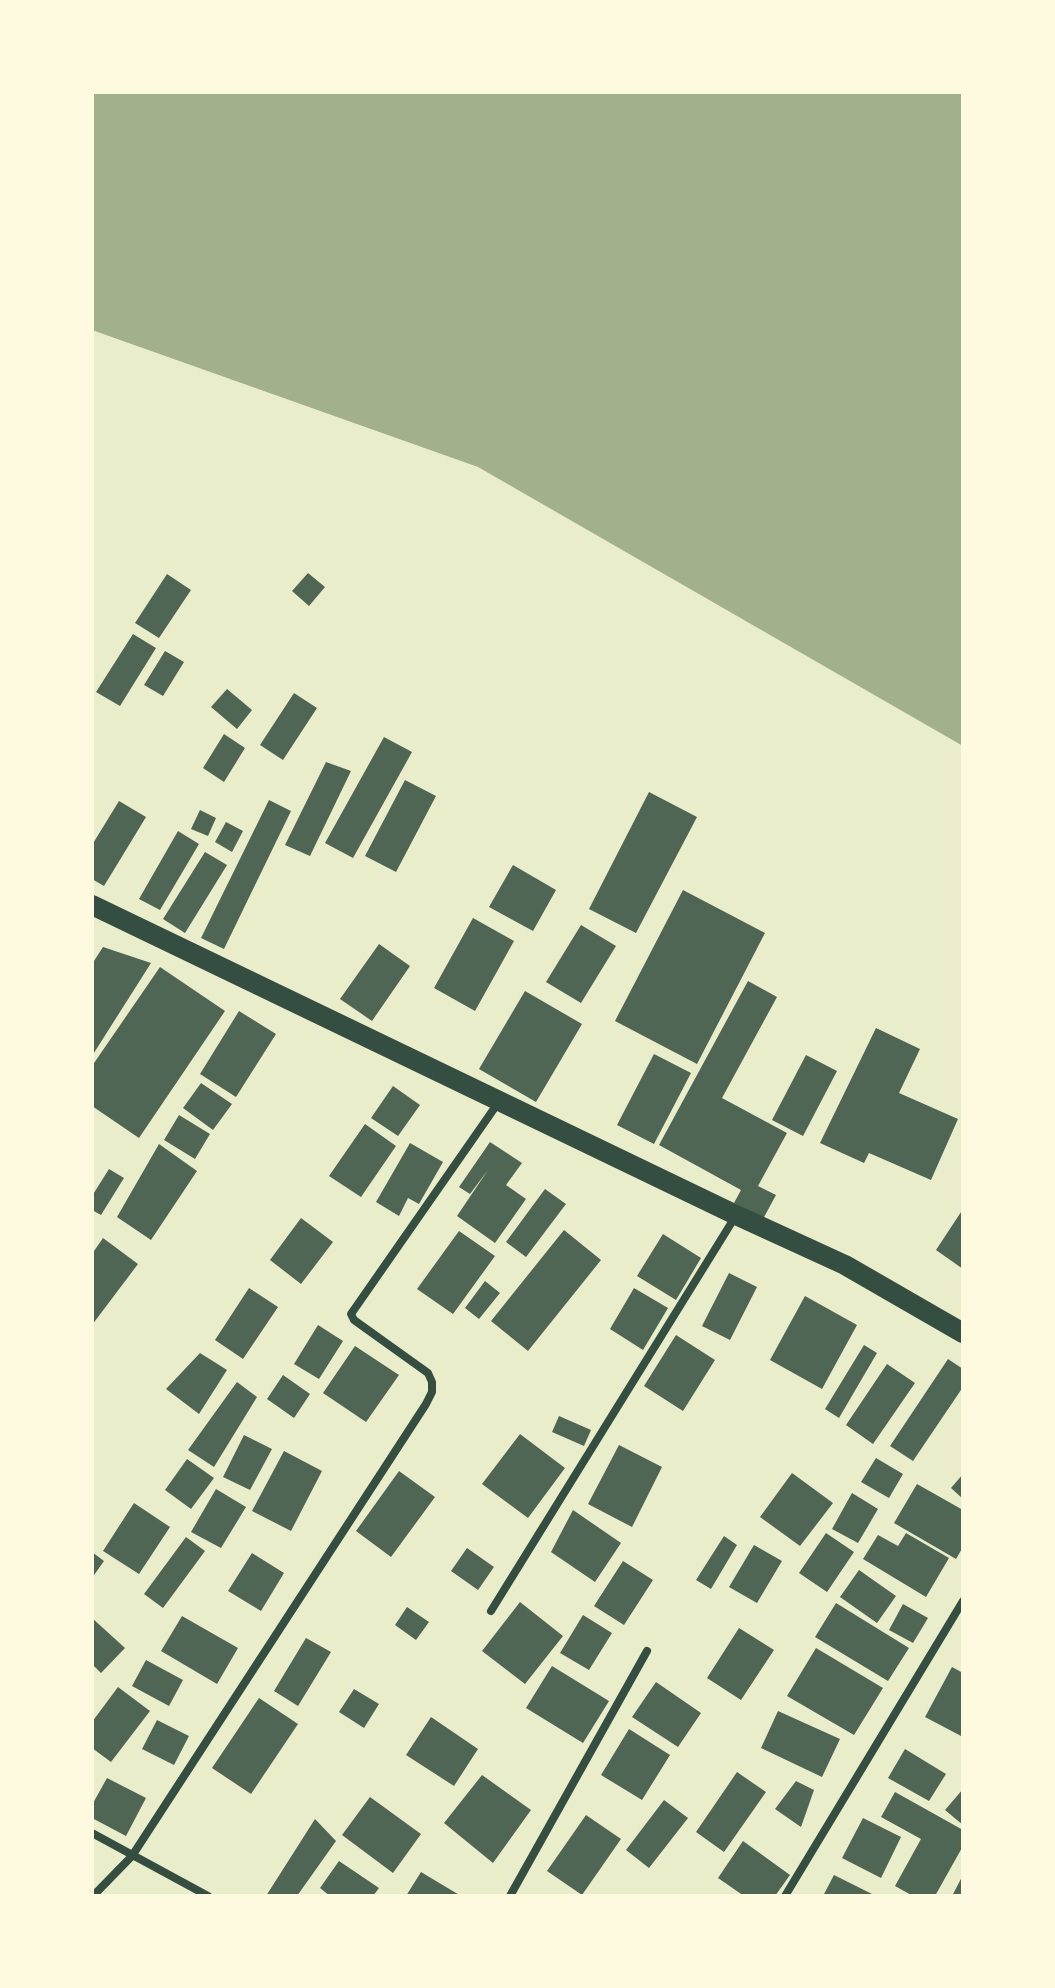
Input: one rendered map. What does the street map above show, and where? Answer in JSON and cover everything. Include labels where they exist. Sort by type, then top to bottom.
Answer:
[{"type":"main road","points":[[92,905],[845,1265],[963,1333]]},
{"type":"street","points":[[93,1896],[132,1856],[432,1392],[428,1373],[354,1320],[351,1314],[499,1100]]},
{"type":"street","points":[[491,1611],[736,1215]]},
{"type":"street","points":[[785,1896],[963,1601]]},
{"type":"street","points":[[510,1896],[647,1651]]},
{"type":"street","points":[[92,1833],[208,1896]]},
{"type":"shaded area","points":[[92,92],[963,92],[963,746],[478,467],[92,330]]},
{"type":"building","points":[[308,573],[325,587],[309,606],[292,591]]},
{"type":"building","points":[[167,574],[191,590],[159,638],[135,623]]},
{"type":"building","points":[[133,634],[156,648],[120,706],[96,692]]},
{"type":"building","points":[[165,651],[184,662],[163,696],[144,685]]},
{"type":"building","points":[[227,689],[252,710],[237,729],[211,707]]},
{"type":"building","points":[[294,693],[317,708],[283,760],[260,745]]},
{"type":"building","points":[[224,734],[245,748],[224,782],[203,768]]},
{"type":"building","points":[[384,737],[412,752],[353,858],[325,843]]},
{"type":"building","points":[[326,762],[351,771],[310,856],[285,845]]},
{"type":"building","points":[[405,780],[436,796],[396,872],[365,856]]},
{"type":"building","points":[[649,792],[697,817],[636,933],[589,909]]},
{"type":"building","points":[[269,800],[291,811],[224,949],[201,938]]},
{"type":"building","points":[[119,801],[146,817],[104,886],[92,879],[92,845]]},
{"type":"building","points":[[200,810],[216,818],[208,836],[191,829]]},
{"type":"building","points":[[226,822],[243,831],[232,852],[215,842]]},
{"type":"building","points":[[178,831],[199,844],[160,910],[139,899]]},
{"type":"building","points":[[205,852],[227,865],[185,933],[163,919]]},
{"type":"building","points":[[513,865],[556,890],[533,931],[489,907]]},
{"type":"building","points":[[683,890],[765,933],[697,1064],[615,1021]]},
{"type":"building","points":[[473,918],[514,941],[475,1011],[434,988]]},
{"type":"building","points":[[581,925],[616,946],[581,1003],[546,982]]},
{"type":"building","points":[[379,944],[410,966],[372,1021],[340,999]]},
{"type":"building","points":[[103,947],[151,963],[92,1056],[92,964]]},
{"type":"building","points":[[160,967],[225,1011],[139,1138],[92,1106],[92,1066]]},
{"type":"building","points":[[748,981],[777,997],[722,1098],[787,1133],[758,1186],[776,1195],[763,1219],[734,1203],[741,1190],[659,1145]]},
{"type":"building","points":[[525,991],[582,1024],[536,1102],[479,1069]]},
{"type":"building","points":[[239,1011],[276,1034],[236,1097],[200,1074]]},
{"type":"building","points":[[876,1028],[920,1049],[899,1093],[958,1119],[931,1180],[869,1153],[864,1163],[820,1143]]},
{"type":"building","points":[[654,1054],[691,1073],[654,1144],[617,1125]]},
{"type":"building","points":[[806,1055],[837,1071],[803,1136],[772,1120]]},
{"type":"building","points":[[201,1083],[232,1104],[213,1130],[183,1108]]},
{"type":"building","points":[[393,1086],[420,1105],[398,1136],[371,1118]]},
{"type":"building","points":[[179,1115],[210,1134],[195,1159],[164,1140]]},
{"type":"building","points":[[365,1124],[396,1146],[361,1197],[329,1176]]},
{"type":"building","points":[[490,1142],[522,1163],[506,1185],[526,1199],[495,1243],[457,1216],[488,1170],[470,1194],[459,1187]]},
{"type":"building","points":[[410,1143],[443,1162],[419,1204],[408,1198],[399,1216],[376,1202]]},
{"type":"building","points":[[159,1144],[197,1171],[151,1240],[117,1217]]},
{"type":"building","points":[[109,1169],[124,1178],[101,1215],[92,1210],[92,1196]]},
{"type":"building","points":[[545,1189],[566,1204],[526,1257],[506,1242]]},
{"type":"building","points":[[963,1209],[963,1269],[936,1250]]},
{"type":"building","points":[[301,1218],[333,1242],[301,1284],[270,1260]]},
{"type":"building","points":[[564,1230],[601,1260],[528,1351],[491,1321]]},
{"type":"building","points":[[459,1231],[495,1256],[453,1314],[417,1289]]},
{"type":"building","points":[[663,1234],[701,1258],[676,1300],[637,1276]]},
{"type":"building","points":[[103,1238],[138,1264],[92,1325],[92,1254]]},
{"type":"building","points":[[729,1273],[757,1287],[730,1340],[702,1326]]},
{"type":"building","points":[[485,1281],[500,1293],[479,1319],[465,1308]]},
{"type":"building","points":[[249,1288],[278,1307],[243,1359],[215,1340]]},
{"type":"building","points":[[634,1288],[668,1308],[643,1350],[610,1329]]},
{"type":"building","points":[[805,1296],[857,1325],[822,1389],[770,1360]]},
{"type":"building","points":[[318,1325],[343,1341],[319,1379],[294,1364]]},
{"type":"building","points":[[676,1335],[715,1360],[683,1411],[644,1386]]},
{"type":"building","points":[[864,1345],[877,1353],[839,1418],[825,1409]]},
{"type":"building","points":[[355,1346],[399,1375],[366,1422],[323,1393]]},
{"type":"building","points":[[200,1353],[227,1370],[199,1414],[166,1389]]},
{"type":"building","points":[[948,1359],[963,1369],[963,1387],[913,1461],[890,1446]]},
{"type":"building","points":[[887,1364],[915,1383],[873,1444],[846,1425]]},
{"type":"building","points":[[283,1375],[310,1394],[294,1418],[267,1399]]},
{"type":"building","points":[[237,1382],[257,1397],[214,1467],[188,1450]]},
{"type":"building","points":[[559,1416],[591,1430],[584,1446],[552,1432]]},
{"type":"building","points":[[520,1434],[565,1468],[528,1518],[482,1484]]},
{"type":"building","points":[[244,1435],[272,1449],[250,1490],[223,1477]]},
{"type":"building","points":[[619,1445],[662,1467],[632,1527],[588,1504]]},
{"type":"building","points":[[284,1451],[322,1471],[291,1531],[252,1511]]},
{"type":"building","points":[[876,1458],[903,1474],[889,1498],[861,1482]]},
{"type":"building","points":[[187,1459],[214,1478],[191,1509],[165,1490]]},
{"type":"building","points":[[399,1471],[435,1497],[391,1557],[356,1531]]},
{"type":"building","points":[[792,1473],[833,1503],[800,1546],[760,1517]]},
{"type":"building","points":[[963,1474],[963,1499],[951,1488]]},
{"type":"building","points":[[917,1484],[963,1510],[963,1547],[956,1559],[894,1523]]},
{"type":"building","points":[[216,1489],[246,1507],[221,1548],[191,1532]]},
{"type":"building","points":[[852,1493],[878,1509],[858,1543],[832,1529]]},
{"type":"building","points":[[134,1503],[170,1527],[139,1574],[103,1551]]},
{"type":"building","points":[[573,1510],[621,1543],[595,1582],[551,1552]]},
{"type":"building","points":[[826,1533],[854,1552],[827,1592],[799,1573]]},
{"type":"building","points":[[906,1533],[949,1558],[926,1597],[863,1559],[878,1535],[898,1546]]},
{"type":"building","points":[[724,1536],[737,1545],[711,1589],[696,1580]]},
{"type":"building","points":[[186,1537],[205,1551],[163,1608],[144,1594]]},
{"type":"building","points":[[754,1545],[782,1561],[757,1603],[729,1587]]},
{"type":"building","points":[[467,1548],[494,1567],[478,1590],[451,1571]]},
{"type":"building","points":[[92,1552],[104,1561],[92,1578]]},
{"type":"building","points":[[252,1553],[284,1573],[261,1611],[228,1591]]},
{"type":"building","points":[[623,1561],[653,1580],[624,1625],[594,1606]]},
{"type":"building","points":[[859,1570],[896,1596],[877,1623],[840,1597]]},
{"type":"building","points":[[520,1602],[563,1636],[525,1684],[482,1651]]},
{"type":"building","points":[[836,1603],[909,1648],[888,1681],[815,1637]]},
{"type":"building","points":[[903,1604],[928,1618],[913,1643],[889,1630]]},
{"type":"building","points":[[407,1607],[429,1622],[416,1640],[395,1625]]},
{"type":"building","points":[[583,1615],[612,1633],[589,1670],[560,1653]]},
{"type":"building","points":[[182,1616],[238,1648],[217,1684],[161,1651]]},
{"type":"building","points":[[92,1618],[125,1648],[101,1673],[92,1664]]},
{"type":"building","points":[[739,1628],[774,1650],[741,1700],[707,1678]]},
{"type":"building","points":[[306,1638],[331,1652],[298,1706],[274,1691]]},
{"type":"building","points":[[816,1648],[883,1688],[854,1735],[787,1696]]},
{"type":"building","points":[[146,1660],[183,1680],[169,1706],[132,1686]]},
{"type":"building","points":[[552,1666],[609,1701],[583,1743],[526,1708]]},
{"type":"building","points":[[952,1667],[963,1673],[963,1737],[925,1717]]},
{"type":"building","points":[[656,1682],[701,1713],[678,1747],[632,1717]]},
{"type":"building","points":[[118,1687],[150,1711],[111,1762],[92,1748],[92,1722]]},
{"type":"building","points":[[354,1689],[379,1704],[364,1728],[339,1712]]},
{"type":"building","points":[[259,1698],[298,1724],[251,1794],[212,1768]]},
{"type":"building","points":[[778,1711],[840,1739],[822,1777],[761,1748]]},
{"type":"building","points":[[431,1717],[478,1749],[454,1786],[406,1755]]},
{"type":"building","points":[[157,1720],[189,1736],[174,1765],[142,1749]]},
{"type":"building","points":[[629,1729],[670,1755],[642,1800],[601,1775]]},
{"type":"building","points":[[905,1749],[946,1774],[929,1801],[888,1778]]},
{"type":"building","points":[[737,1772],[766,1792],[724,1852],[696,1832]]},
{"type":"building","points":[[482,1775],[531,1810],[493,1863],[444,1823]]},
{"type":"building","points":[[107,1778],[146,1798],[126,1836],[92,1818],[92,1805]]},
{"type":"building","points":[[796,1781],[814,1790],[801,1827],[775,1809]]},
{"type":"building","points":[[963,1789],[963,1825],[945,1810]]},
{"type":"building","points":[[895,1792],[963,1830],[963,1846],[935,1896],[913,1896],[895,1886],[921,1839],[881,1817]]},
{"type":"building","points":[[370,1797],[421,1834],[393,1873],[342,1835]]},
{"type":"building","points":[[664,1800],[688,1818],[649,1868],[626,1850]]},
{"type":"building","points":[[586,1815],[621,1839],[582,1895],[547,1871]]},
{"type":"building","points":[[863,1818],[901,1837],[881,1878],[842,1858]]},
{"type":"building","points":[[315,1819],[336,1841],[297,1896],[266,1896]]},
{"type":"building","points":[[743,1841],[790,1875],[775,1896],[744,1896],[718,1878]]},
{"type":"building","points":[[339,1861],[379,1888],[373,1896],[330,1896],[320,1888]]},
{"type":"building","points":[[421,1872],[461,1896],[406,1896]]},
{"type":"building","points":[[834,1875],[872,1894],[871,1896],[823,1896]]},
{"type":"building","points":[[963,1875],[963,1896],[952,1896]]}]
